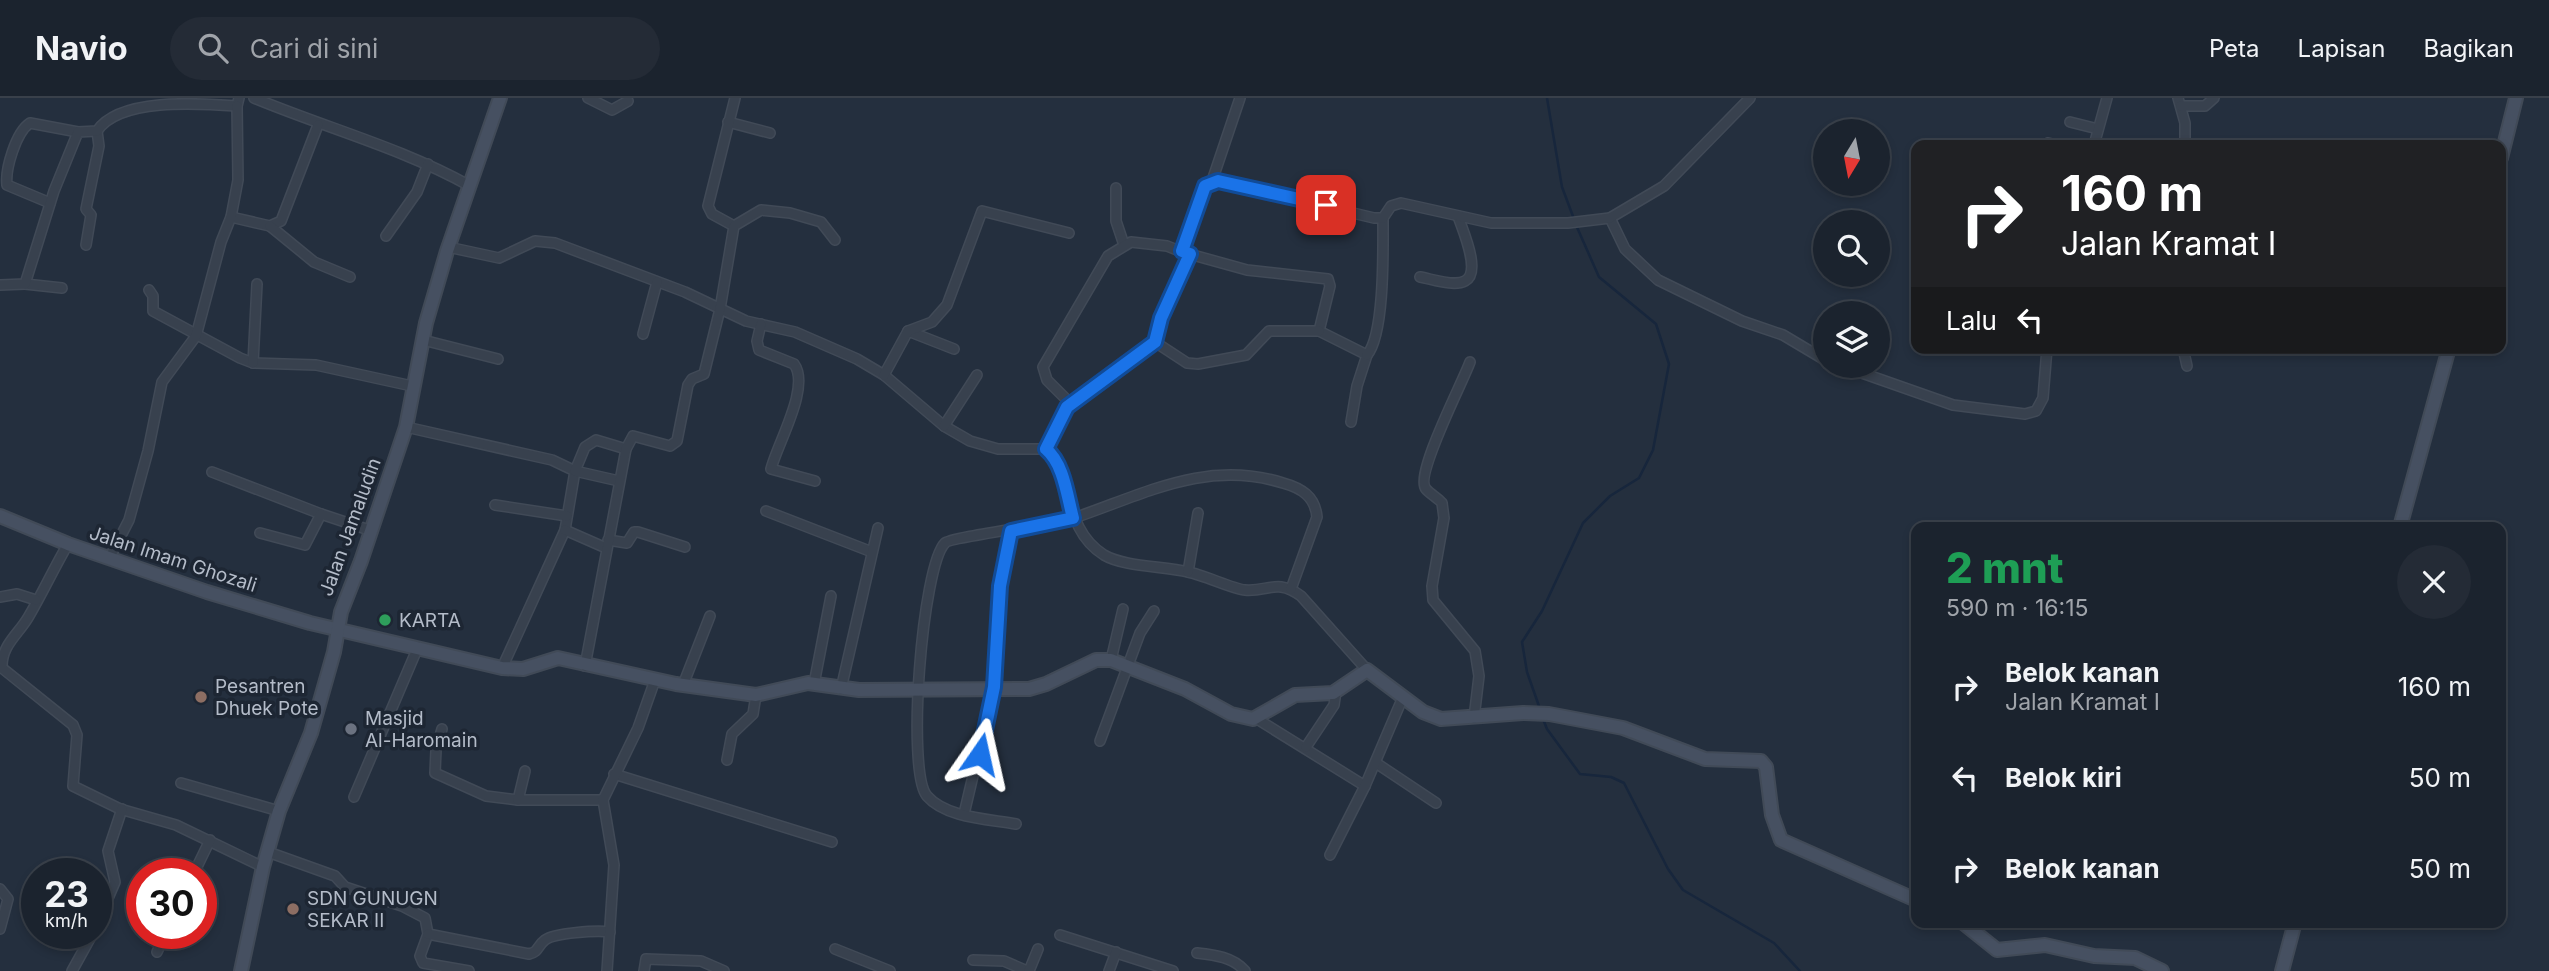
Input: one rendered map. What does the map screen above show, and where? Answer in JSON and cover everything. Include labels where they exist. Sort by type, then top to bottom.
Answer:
[{"type":"street","points":[[254,98],[318,125],[428,164],[470,186]]},
{"type":"street","name":"Jalan Jamaludin","points":[[241,971],[263,867],[279,811],[311,733],[341,612],[372,531],[406,427],[412,386],[448,247],[500,98]]},
{"type":"street","points":[[588,98],[611,110],[628,102]]},
{"type":"street","points":[[734,226],[712,214],[708,206],[735,98]]},
{"type":"street","points":[[1067,407],[1155,342],[1161,318],[1186,253],[1199,198],[1205,186],[1212,181],[1240,98]]},
{"type":"street","points":[[1350,422],[1357,386],[1367,355],[1375,341],[1384,278],[1382,218],[1391,206],[1401,203],[1491,223],[1567,223],[1610,218],[1643,200],[1673,178],[1751,98]]},
{"type":"street","points":[[2095,140],[2107,98]]},
{"type":"street","points":[[2185,140],[2180,102],[2205,106],[2214,98]]},
{"type":"street","points":[[2506,140],[2516,98]]},
{"type":"street","points":[[86,245],[91,215],[86,209],[99,146],[97,131],[111,111],[132,105],[238,102],[238,180],[231,217],[221,242],[196,336],[162,382],[148,451],[129,520],[110,557]]},
{"type":"street","points":[[728,122],[769,133]]},
{"type":"street","points":[[2070,122],[2098,129]]},
{"type":"street","points":[[50,203],[7,185],[13,155],[24,127],[30,123],[78,132],[97,131]]},
{"type":"street","points":[[231,217],[270,226],[277,225],[283,217],[318,125]]},
{"type":"street","points":[[25,284],[50,203],[78,132]]},
{"type":"street","points":[[386,236],[417,192],[428,164]]},
{"type":"street","points":[[1212,181],[1295,197],[1361,216],[1382,218]]},
{"type":"street","points":[[1116,188],[1116,221],[1124,245]]},
{"type":"street","points":[[585,666],[626,449],[633,436],[670,446],[677,441],[688,385],[691,379],[704,374],[720,309],[734,226],[753,213],[774,211],[821,222],[835,240]]},
{"type":"street","points":[[884,374],[908,331],[932,321],[947,305],[982,211],[1069,233]]},
{"type":"street","points":[[1420,277],[1455,283],[1465,281],[1469,277],[1472,254],[1458,216]]},
{"type":"street","points":[[1610,218],[1625,249],[1658,280],[1742,321],[1783,335],[1813,353]]},
{"type":"street","points":[[270,226],[314,262],[350,277]]},
{"type":"street","points":[[448,247],[499,258],[535,241],[555,243],[685,292],[720,309],[812,339],[884,374],[944,426],[983,446],[1046,449],[1054,457],[1073,518],[1086,538],[1106,556],[1188,572],[1246,590],[1271,586],[1291,589],[1301,596],[1367,670],[1433,717],[1448,720],[1549,714],[1623,728],[1705,758],[1761,761],[1766,767],[1772,815],[1781,840],[1911,898]]},
{"type":"street","points":[[1046,449],[1067,407],[1067,400],[1047,380],[1043,368],[1108,256],[1124,245],[1147,243],[1247,270],[1328,279],[1330,286],[1319,331]]},
{"type":"street","points":[[643,334],[657,282]]},
{"type":"street","points":[[0,285],[25,284],[62,288]]},
{"type":"street","points":[[253,363],[257,284]]},
{"type":"street","points":[[149,290],[153,296],[153,311],[196,336],[253,363],[316,365],[412,386]]},
{"type":"street","points":[[761,324],[757,341],[760,350],[790,362],[799,375],[796,402],[771,469],[815,481]]},
{"type":"street","points":[[908,331],[954,349]]},
{"type":"street","points":[[1155,342],[1187,363],[1198,364],[1247,355],[1269,331],[1319,331],[1367,355]]},
{"type":"street","points":[[424,340],[498,359]]},
{"type":"street","points":[[1876,378],[1953,405],[2025,414],[2036,411],[2043,398],[2047,354]]},
{"type":"street","points":[[2184,354],[2187,366]]},
{"type":"street","points":[[2401,522],[2447,354]]},
{"type":"street","points":[[1470,362],[1431,454],[1423,481],[1425,489],[1442,503],[1444,518],[1432,586],[1433,600],[1475,651],[1479,676],[1474,718]]},
{"type":"street","points":[[944,426],[977,375]]},
{"type":"street","points":[[406,427],[552,460],[575,471],[619,481]]},
{"type":"street","points":[[502,668],[565,530],[575,471],[585,447],[596,440],[626,449]]},
{"type":"street","points":[[212,472],[372,531]]},
{"type":"street","points":[[1016,824],[964,814],[940,806],[922,790],[917,757],[923,625],[932,576],[943,545],[955,537],[1011,531],[1073,518],[1125,497],[1219,473],[1254,475],[1299,488],[1313,500],[1317,517],[1291,589]]},
{"type":"street","points":[[495,505],[567,516]]},
{"type":"street","points":[[766,511],[872,552]]},
{"type":"street","points":[[1188,572],[1198,513]]},
{"type":"street","points":[[260,533],[305,545],[321,514]]},
{"type":"street","name":"Jalan Imam Ghozali","points":[[0,516],[68,544],[207,592],[337,629],[502,668],[523,669],[558,658],[655,680],[756,695]]},
{"type":"street","points":[[841,688],[878,528]]},
{"type":"street","points":[[565,530],[607,544],[627,543],[634,532],[638,532],[685,547]]},
{"type":"street","points":[[964,814],[994,687],[1000,586],[1011,531]]},
{"type":"street","points":[[68,544],[29,616],[7,644],[1,670],[74,725],[77,735],[75,789],[122,809],[176,825],[263,867]]},
{"type":"street","points":[[0,597],[17,594],[36,600]]},
{"type":"street","points":[[814,684],[831,596]]},
{"type":"street","points":[[1111,660],[1123,610]]},
{"type":"street","points":[[1100,741],[1140,633],[1153,611]]},
{"type":"street","points":[[683,685],[710,616]]},
{"type":"street","points":[[354,797],[418,647]]},
{"type":"street","points":[[727,760],[732,734],[753,714],[756,695],[793,684],[918,691],[994,687],[1029,689],[1096,660],[1111,660],[1185,689],[1231,714],[1257,719],[1365,786]]},
{"type":"street","points":[[1257,719],[1295,695],[1336,691],[1367,670]]},
{"type":"street","points":[[607,971],[614,865],[603,800],[638,728],[655,680]]},
{"type":"street","points":[[1306,747],[1334,705],[1336,691]]},
{"type":"street","points":[[1330,855],[1376,763],[1403,696]]},
{"type":"street","points":[[442,729],[436,750],[435,773],[486,796],[518,800],[603,800]]},
{"type":"street","points":[[1376,763],[1437,803]]},
{"type":"street","points":[[518,800],[525,771]]},
{"type":"street","points":[[614,774],[832,842]]},
{"type":"street","points":[[181,783],[279,811]]},
{"type":"street","points":[[110,858],[108,851],[122,809]]},
{"type":"street","points":[[202,858],[210,841]]},
{"type":"street","points":[[268,852],[335,876],[345,887],[425,918],[428,934],[420,956],[423,963],[469,971]]},
{"type":"street","points":[[112,869],[115,882],[112,889]]},
{"type":"street","points":[[0,889],[8,899],[0,929]]},
{"type":"street","points":[[1970,928],[1997,950],[2045,945],[2094,956],[2135,958],[2162,971]]},
{"type":"street","points":[[2283,971],[2294,928]]},
{"type":"street","points":[[428,934],[529,954],[537,952],[548,938],[595,930],[610,932]]},
{"type":"street","points":[[1060,934],[1173,971]]},
{"type":"street","points":[[835,948],[890,971]]},
{"type":"street","points":[[72,971],[84,949]]},
{"type":"street","points":[[973,960],[1004,961],[1028,971],[1038,949]]},
{"type":"street","points":[[1109,971],[1116,952]]},
{"type":"street","points":[[1197,953],[1221,956],[1238,963],[1245,971]]},
{"type":"street","points":[[645,971],[646,959],[701,961],[720,970]]},
{"type":"waterway","points":[[1547,98],[1562,187],[1574,219]]},
{"type":"waterway","points":[[1540,709],[1527,672],[1522,642],[1542,611],[1583,523],[1610,496],[1639,478],[1653,450],[1669,364],[1656,324],[1599,277],[1576,225]]},
{"type":"waterway","points":[[1543,719],[1547,729],[1580,774],[1611,777],[1624,783],[1668,869],[1683,890],[1774,943],[1800,971]]},
{"type":"place","name":"KARTA","points":[[385,620]]},
{"type":"place","name":"Pesantren Dhuek Pote","points":[[201,697]]},
{"type":"place","name":"Masjid Al-Haromain","points":[[351,729]]},
{"type":"place","name":"SDN GUNUGN SEKAR II","points":[[293,909]]},
{"type":"route","points":[[980,754],[994,687],[1000,586],[1011,531],[1073,518],[1054,457],[1046,449],[1067,407],[1155,342],[1161,318],[1190,254],[1182,251],[1205,186],[1212,181],[1218,181],[1326,205]]}]
